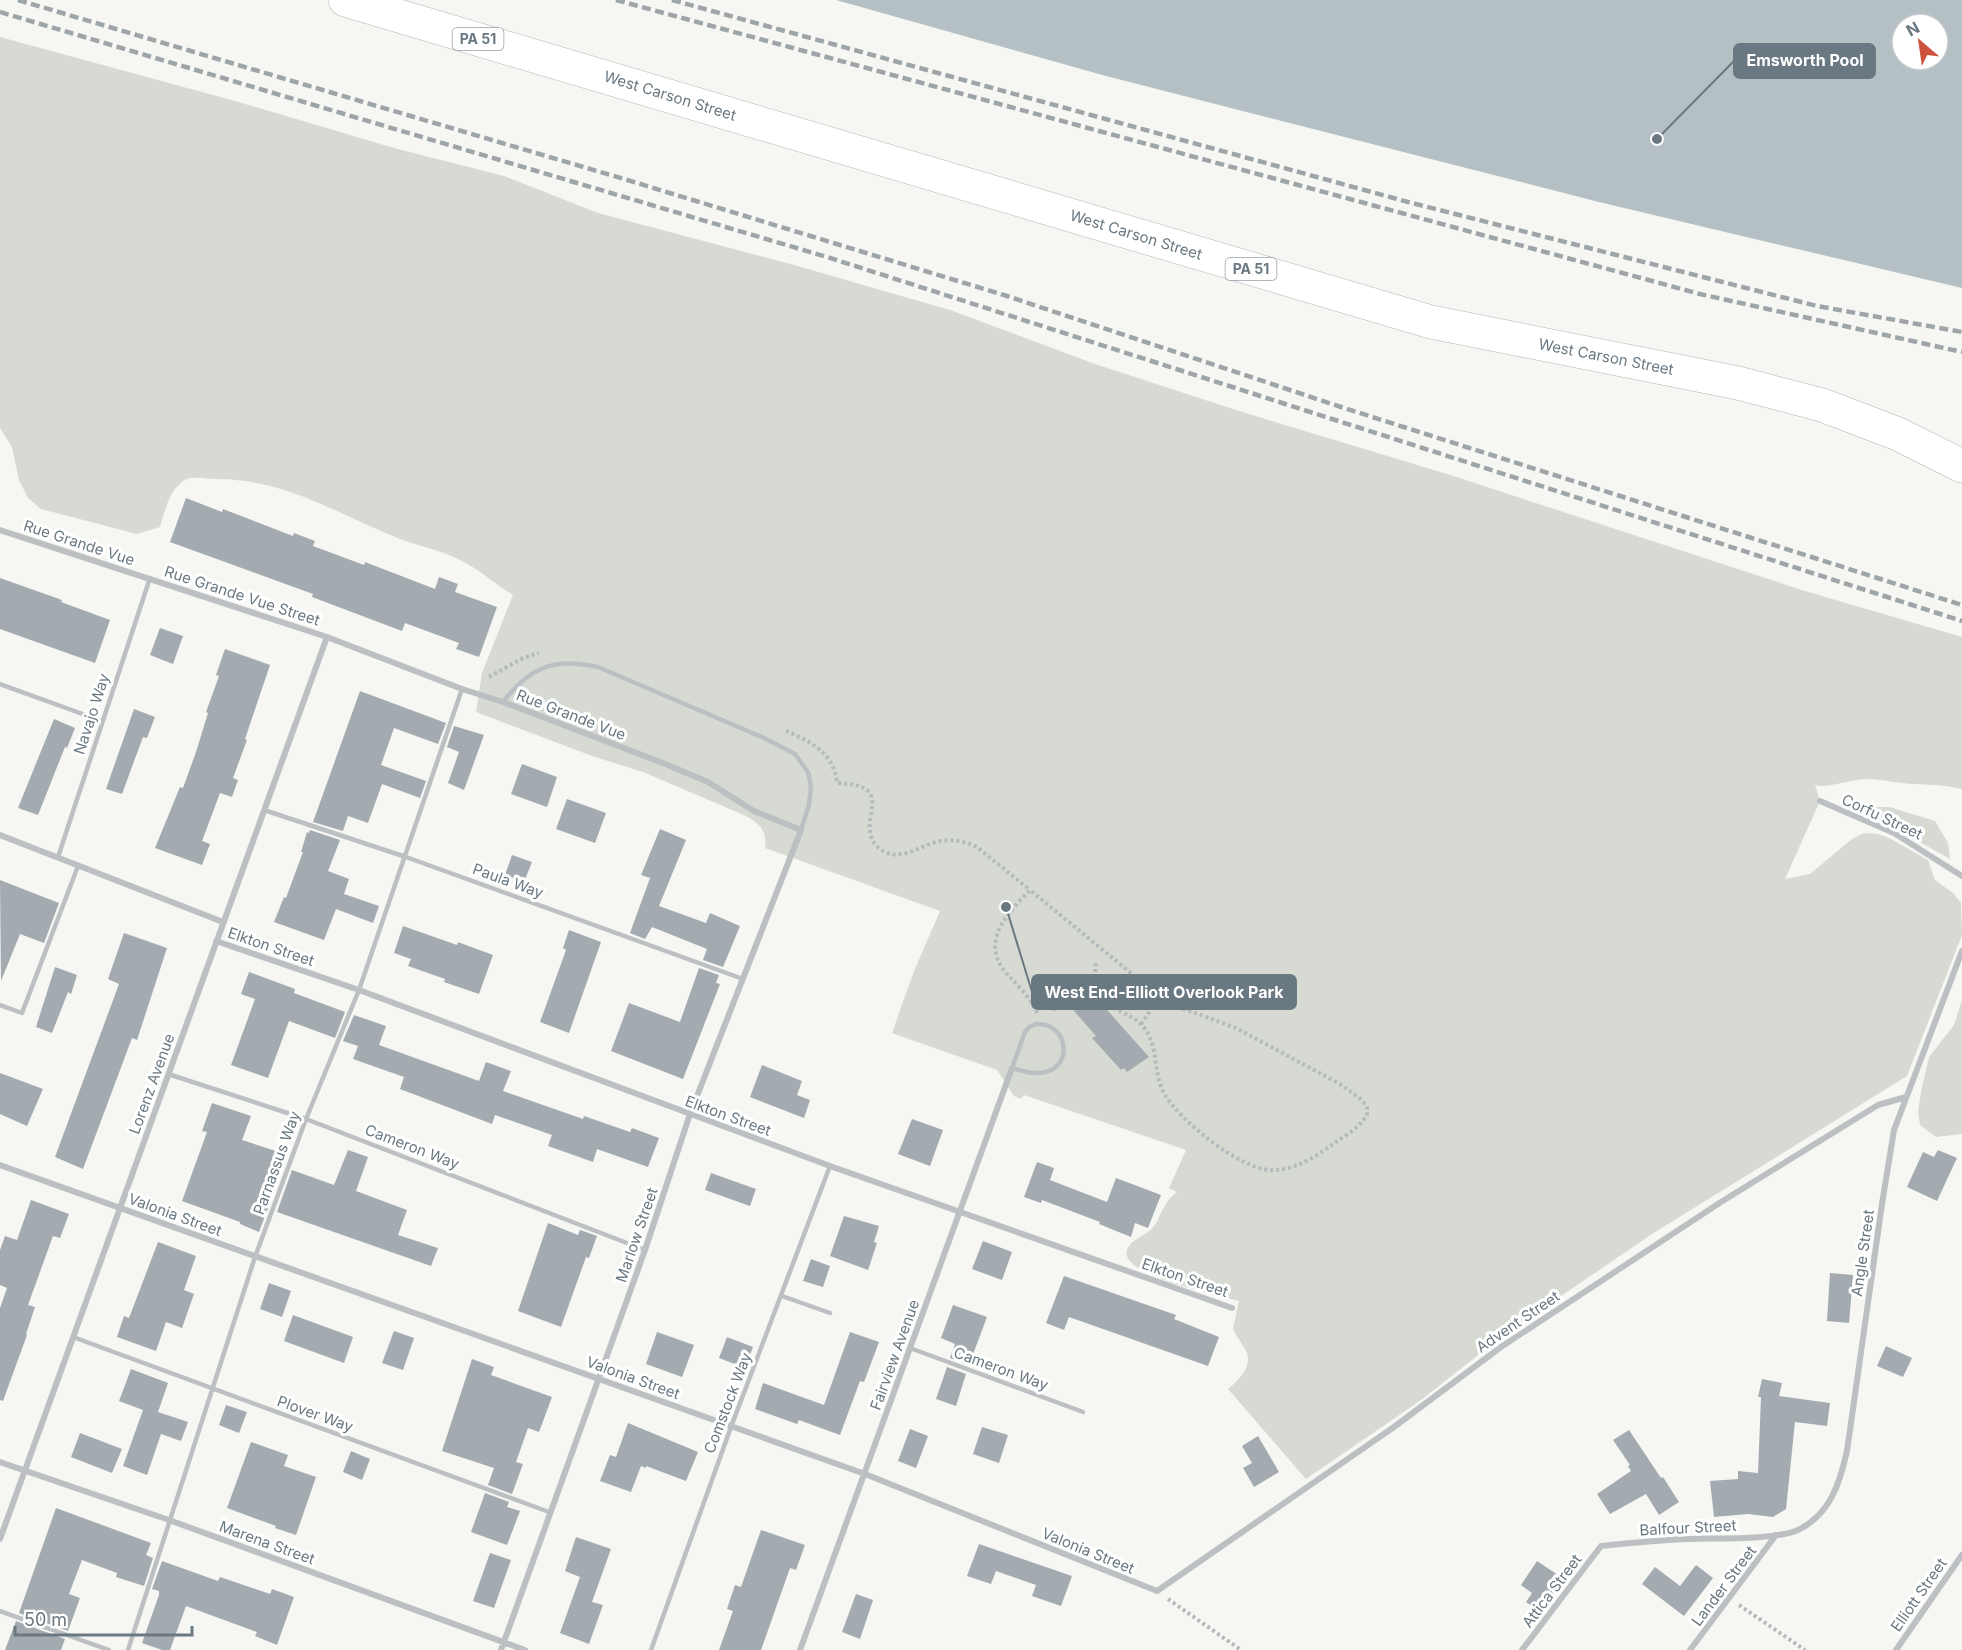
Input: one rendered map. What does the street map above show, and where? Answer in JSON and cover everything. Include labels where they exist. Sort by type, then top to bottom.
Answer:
[{"type":"main road","name":"West Carson Street","points":[[345,0],[1431,322],[1782,393],[1862,419],[1962,466]]},
{"type":"main road","points":[[1898,434],[1962,451]]},
{"type":"street","name":"Rue Grande Vue","points":[[0,530],[150,578]]},
{"type":"street","name":"Rue Grande Vue Street","points":[[150,578],[327,637]]},
{"type":"street","name":"Rue Grande Vue","points":[[327,637],[681,770],[708,782],[754,811],[801,830]]},
{"type":"street","name":"Lorenz Avenue","points":[[0,1539],[327,637]]},
{"type":"street","name":"Corfu Street","points":[[1820,801],[1894,833],[1962,876]]},
{"type":"street","name":"Marlow Street","points":[[501,1650],[549,1512],[600,1378],[690,1114],[801,830]]},
{"type":"street","name":"Elkton Street","points":[[0,835],[223,922]]},
{"type":"street","name":"Elkton Street","points":[[216,941],[359,990],[830,1166],[1232,1308]]},
{"type":"street","name":"Angle Street","points":[[1776,1535],[1798,1530],[1813,1519],[1827,1506],[1839,1485],[1847,1451],[1894,1130],[1962,951]]},
{"type":"street","name":"Fairview Avenue","points":[[800,1650],[1012,1068]]},
{"type":"street","name":"Advent Street","points":[[1157,1592],[1394,1427],[1511,1340],[1721,1202],[1878,1105],[1906,1097]]},
{"type":"street","name":"Valonia Street","points":[[0,1165],[865,1474],[1157,1592]]},
{"type":"street","name":"Marena Street","points":[[0,1462],[169,1520],[525,1650]]},
{"type":"street","name":"Balfour Street","points":[[1601,1546],[1681,1539],[1776,1535]]},
{"type":"street","name":"Lander Street","points":[[1690,1650],[1776,1535]]},
{"type":"street","name":"Attica Street","points":[[1522,1650],[1601,1546]]},
{"type":"street","name":"Elliott Street","points":[[1896,1650],[1962,1555]]},
{"type":"lane","name":"Navajo Way","points":[[58,857],[150,578]]},
{"type":"lane","points":[[503,702],[515,686],[531,673],[557,664],[577,662],[598,667],[764,738],[795,754],[808,772],[811,786],[809,805],[801,830]]},
{"type":"lane","points":[[0,684],[102,721]]},
{"type":"lane","name":"Parnassus Way","points":[[128,1650],[255,1257],[306,1119],[359,990],[462,689]]},
{"type":"lane","name":"Paula Way","points":[[264,810],[406,857],[743,979]]},
{"type":"lane","points":[[0,1005],[22,1013],[78,866]]},
{"type":"lane","points":[[1042,1024],[1056,1031],[1064,1045],[1064,1053],[1058,1066],[1041,1073],[1012,1068],[1021,1039],[1029,1027],[1042,1024]]},
{"type":"lane","name":"Cameron Way","points":[[168,1074],[306,1119],[645,1250]]},
{"type":"lane","name":"Comstock Way","points":[[651,1650],[731,1427],[830,1166]]},
{"type":"lane","points":[[782,1296],[830,1313]]},
{"type":"lane","name":"Plover Way","points":[[73,1337],[549,1512]]},
{"type":"lane","name":"Cameron Way","points":[[910,1348],[1083,1412]]},
{"type":"lane","points":[[0,1611],[109,1650]]},
{"type":"path","points":[[834,770],[837,783],[858,785],[870,794],[873,804],[869,821],[871,836],[875,844],[886,853],[900,855],[941,841],[969,843],[1160,997],[1176,1006],[1236,1028],[1340,1084],[1362,1100],[1367,1107],[1367,1115],[1349,1134],[1311,1159],[1290,1168],[1270,1170],[1254,1166],[1216,1144],[1179,1113],[1164,1094],[1159,1080],[1152,1039],[1141,1024],[1130,1015],[1111,1006],[1095,988],[1091,979]]},
{"type":"path","points":[[1030,890],[1002,923],[995,940],[995,949],[1001,966],[1035,1008]]},
{"type":"path","points":[[1095,972],[1096,961]]},
{"type":"path","points":[[1054,1011],[1058,995],[1079,984]]},
{"type":"path","points":[[1141,1024],[1160,997]]},
{"type":"path","points":[[1157,1592],[1241,1650]]},
{"type":"path","points":[[1730,1599],[1805,1650]]},
{"type":"shaded area","points":[[836,0],[1962,0],[1962,288],[1599,202],[1106,76]]},
{"type":"shaded area","points":[[0,37],[235,101],[394,148],[504,176],[598,213],[794,265],[950,310],[1095,364],[1239,411],[1447,474],[1805,591],[1962,637],[1962,789],[1877,779],[1855,780],[1827,786],[1815,785],[1820,801],[1785,879],[1810,874],[1852,839],[1864,833],[1878,834],[1928,860],[1935,880],[1953,893],[1961,903],[1962,935],[1907,1076],[1652,1234],[1501,1337],[1421,1400],[1306,1479],[1228,1389],[1240,1378],[1248,1363],[1247,1353],[1233,1328],[1239,1301],[1154,1276],[1138,1268],[1128,1259],[1129,1246],[1151,1229],[1166,1204],[1177,1192],[1169,1188],[1186,1150],[1024,1095],[1021,1099],[1014,1096],[997,1070],[892,1033],[914,971],[940,911],[765,848],[765,837],[761,828],[744,815],[643,772],[592,756],[476,712],[482,673],[513,595],[452,556],[395,537],[288,491],[243,481],[190,478],[183,481],[173,491],[160,527],[137,534],[41,509],[28,498],[19,480],[12,447],[0,428]]},
{"type":"shaded area","points":[[1876,807],[1889,807],[1935,821],[1948,843],[1950,859],[1868,813]]},
{"type":"shaded area","points":[[1962,1000],[1962,1134],[1936,1137],[1920,1125],[1918,1111],[1922,1087],[1929,1057],[1954,1025]]},
{"type":"building","points":[[186,498],[222,512],[223,509],[293,536],[294,533],[315,541],[313,546],[364,565],[365,562],[435,589],[439,577],[458,584],[455,592],[497,607],[479,657],[456,649],[459,643],[405,623],[402,631],[312,597],[313,594],[170,542]]},
{"type":"building","points":[[0,578],[110,620],[95,663],[0,629]]},
{"type":"building","points":[[160,628],[183,636],[173,664],[150,655]]},
{"type":"building","points":[[225,649],[270,665],[233,778],[238,780],[232,797],[220,793],[202,841],[210,844],[202,865],[155,848],[180,787],[183,788],[196,752]]},
{"type":"building","points":[[360,691],[446,723],[438,744],[394,728],[381,765],[426,781],[420,798],[382,784],[368,823],[348,816],[343,831],[313,822]]},
{"type":"building","points":[[134,709],[155,717],[147,738],[143,737],[122,794],[106,789]]},
{"type":"building","points":[[54,719],[75,728],[38,815],[18,808]]},
{"type":"building","points":[[454,726],[484,735],[464,790],[448,783],[459,752],[447,747]]},
{"type":"building","points":[[522,764],[557,777],[547,807],[511,794]]},
{"type":"building","points":[[567,799],[606,813],[595,843],[556,829]]},
{"type":"building","points":[[660,829],[686,840],[659,906],[706,923],[710,913],[740,926],[723,967],[703,960],[707,949],[652,927],[645,939],[630,933],[650,878],[641,875]]},
{"type":"building","points":[[310,830],[340,840],[328,871],[349,879],[344,894],[379,906],[373,923],[336,909],[324,940],[274,922],[284,897],[286,898],[303,852],[301,852],[307,832],[309,833]]},
{"type":"building","points":[[512,855],[532,862],[524,882],[505,875]]},
{"type":"building","points":[[0,880],[59,903],[44,943],[20,934],[1,981]]},
{"type":"building","points":[[403,926],[493,955],[479,994],[408,966],[411,959],[394,953]]},
{"type":"building","points":[[569,930],[601,942],[569,1033],[540,1022],[566,950],[563,948]]},
{"type":"building","points":[[124,933],[167,948],[137,1040],[132,1038],[83,1169],[55,1157],[119,984],[108,979]]},
{"type":"building","points":[[55,967],[77,975],[71,994],[68,992],[52,1033],[36,1027]]},
{"type":"building","points":[[699,968],[719,975],[716,983],[720,984],[683,1079],[611,1051],[629,1003],[680,1022]]},
{"type":"building","points":[[249,972],[295,989],[294,993],[345,1012],[335,1038],[289,1021],[268,1078],[231,1065],[255,999],[241,994]]},
{"type":"building","points":[[1092,993],[1149,1057],[1127,1072],[1124,1068],[1121,1070],[1092,1038],[1096,1036],[1074,1011],[1080,1007],[1078,1004]]},
{"type":"building","points":[[354,1015],[386,1026],[379,1045],[479,1081],[486,1062],[511,1071],[503,1091],[583,1119],[584,1116],[630,1132],[632,1128],[659,1138],[648,1167],[597,1149],[593,1162],[548,1146],[552,1135],[495,1115],[492,1124],[400,1089],[404,1077],[353,1059],[358,1046],[343,1041]]},
{"type":"building","points":[[762,1065],[802,1081],[797,1095],[810,1100],[804,1118],[750,1097]]},
{"type":"building","points":[[0,1073],[43,1089],[27,1126],[0,1114]]},
{"type":"building","points":[[212,1103],[251,1116],[242,1140],[285,1154],[281,1166],[283,1167],[259,1232],[240,1222],[182,1201],[207,1132],[202,1131]]},
{"type":"building","points":[[912,1119],[943,1130],[930,1166],[898,1154]]},
{"type":"building","points":[[348,1150],[368,1157],[356,1191],[407,1210],[398,1235],[438,1248],[431,1266],[277,1212],[292,1170],[334,1185]]},
{"type":"building","points":[[1938,1150],[1957,1158],[1937,1201],[1907,1187],[1923,1152],[1934,1157]]},
{"type":"building","points":[[1037,1162],[1054,1168],[1050,1180],[1107,1202],[1116,1178],[1161,1195],[1148,1228],[1135,1223],[1131,1237],[1099,1224],[1100,1222],[1042,1200],[1041,1203],[1024,1197]]},
{"type":"building","points":[[711,1173],[756,1189],[750,1206],[705,1190]]},
{"type":"building","points":[[31,1200],[69,1214],[60,1238],[53,1236],[28,1305],[35,1307],[3,1401],[0,1400],[0,1308],[7,1288],[0,1285],[0,1250],[5,1236],[17,1240]]},
{"type":"building","points":[[844,1216],[879,1226],[874,1242],[877,1243],[868,1270],[830,1256]]},
{"type":"building","points":[[548,1223],[578,1235],[580,1230],[597,1236],[589,1258],[586,1257],[561,1327],[518,1311]]},
{"type":"building","points":[[983,1241],[1012,1252],[1002,1280],[972,1269]]},
{"type":"building","points":[[158,1242],[196,1256],[184,1290],[194,1294],[182,1328],[166,1322],[156,1351],[117,1337],[124,1316],[129,1318]]},
{"type":"building","points":[[811,1259],[830,1266],[823,1287],[803,1281]]},
{"type":"building","points":[[1830,1273],[1853,1275],[1849,1323],[1827,1321]]},
{"type":"building","points":[[1064,1276],[1176,1315],[1174,1319],[1219,1337],[1208,1366],[1069,1317],[1064,1330],[1046,1323]]},
{"type":"building","points":[[269,1283],[291,1291],[282,1317],[260,1309]]},
{"type":"building","points":[[953,1305],[987,1317],[969,1365],[950,1358],[955,1344],[941,1338]]},
{"type":"building","points":[[293,1315],[353,1337],[344,1363],[284,1341]]},
{"type":"building","points":[[394,1331],[414,1338],[403,1370],[382,1363]]},
{"type":"building","points":[[657,1332],[694,1345],[682,1377],[646,1364]]},
{"type":"building","points":[[850,1332],[879,1342],[864,1382],[860,1381],[840,1435],[799,1420],[797,1424],[755,1409],[763,1383],[824,1405]]},
{"type":"building","points":[[727,1337],[753,1347],[745,1368],[719,1358]]},
{"type":"building","points":[[1886,1346],[1912,1358],[1903,1377],[1877,1366]]},
{"type":"building","points":[[472,1359],[494,1367],[491,1375],[552,1397],[539,1432],[528,1428],[516,1462],[523,1464],[512,1494],[488,1485],[494,1468],[442,1451]]},
{"type":"building","points":[[947,1367],[966,1374],[956,1406],[936,1399]]},
{"type":"building","points":[[131,1369],[168,1383],[158,1412],[188,1422],[181,1441],[161,1434],[147,1475],[123,1466],[143,1410],[119,1401]]},
{"type":"building","points":[[1762,1379],[1782,1383],[1779,1396],[1830,1403],[1827,1426],[1795,1422],[1786,1509],[1773,1517],[1748,1514],[1714,1517],[1710,1481],[1738,1479],[1738,1471],[1758,1473],[1761,1397],[1758,1397]]},
{"type":"building","points":[[226,1405],[247,1412],[239,1433],[219,1425]]},
{"type":"building","points":[[628,1423],[698,1452],[686,1481],[641,1466],[631,1492],[600,1481],[610,1455],[616,1457]]},
{"type":"building","points":[[982,1427],[1008,1435],[999,1463],[973,1454]]},
{"type":"building","points":[[910,1429],[928,1436],[916,1468],[898,1461]]},
{"type":"building","points":[[1629,1430],[1679,1502],[1659,1515],[1646,1494],[1610,1514],[1597,1494],[1631,1471],[1628,1466],[1630,1465],[1613,1440]]},
{"type":"building","points":[[80,1433],[122,1449],[112,1473],[71,1457]]},
{"type":"building","points":[[1258,1436],[1279,1472],[1254,1487],[1243,1468],[1252,1463],[1242,1446]]},
{"type":"building","points":[[251,1442],[288,1455],[284,1466],[316,1477],[296,1535],[227,1508]]},
{"type":"building","points":[[351,1451],[370,1459],[362,1480],[343,1472]]},
{"type":"building","points":[[485,1493],[509,1502],[507,1507],[520,1511],[507,1545],[471,1532]]},
{"type":"building","points":[[56,1508],[151,1543],[146,1555],[153,1558],[144,1586],[116,1577],[117,1573],[82,1560],[69,1594],[80,1598],[68,1631],[19,1613]]},
{"type":"building","points":[[761,1530],[805,1545],[796,1570],[790,1568],[761,1650],[719,1650],[733,1611],[727,1609],[735,1585],[741,1587]]},
{"type":"building","points":[[576,1537],[611,1549],[592,1602],[603,1605],[589,1644],[560,1633],[580,1577],[565,1571]]},
{"type":"building","points":[[979,1544],[1072,1576],[1061,1606],[1032,1596],[1036,1585],[996,1571],[991,1584],[967,1576]]},
{"type":"building","points":[[490,1553],[511,1560],[494,1608],[473,1601]]},
{"type":"building","points":[[162,1561],[218,1581],[220,1577],[270,1594],[272,1589],[294,1597],[277,1645],[255,1636],[257,1632],[186,1606],[170,1650],[162,1650],[142,1643],[159,1595],[159,1591],[152,1589]]},
{"type":"building","points":[[1537,1561],[1564,1579],[1541,1612],[1526,1602],[1532,1593],[1521,1585]]},
{"type":"building","points":[[1696,1565],[1713,1578],[1684,1616],[1642,1584],[1655,1567],[1680,1586]]},
{"type":"building","points":[[856,1594],[873,1600],[860,1639],[842,1632]]},
{"type":"building","points":[[16,1621],[65,1639],[61,1650],[5,1650]]},
{"type":"railway","points":[[18,0],[624,179],[1007,296],[1341,407],[1962,605]]},
{"type":"railway","points":[[616,0],[1700,294],[1962,352]]},
{"type":"railway","points":[[672,0],[1408,202],[1817,306],[1962,332]]},
{"type":"railway","points":[[0,12],[827,257],[1962,621]]},
{"type":"place","name":"Emsworth Pool","points":[[1657,139]]},
{"type":"place","name":"West End-Elliott Overlook Park","points":[[1006,907]]}]
